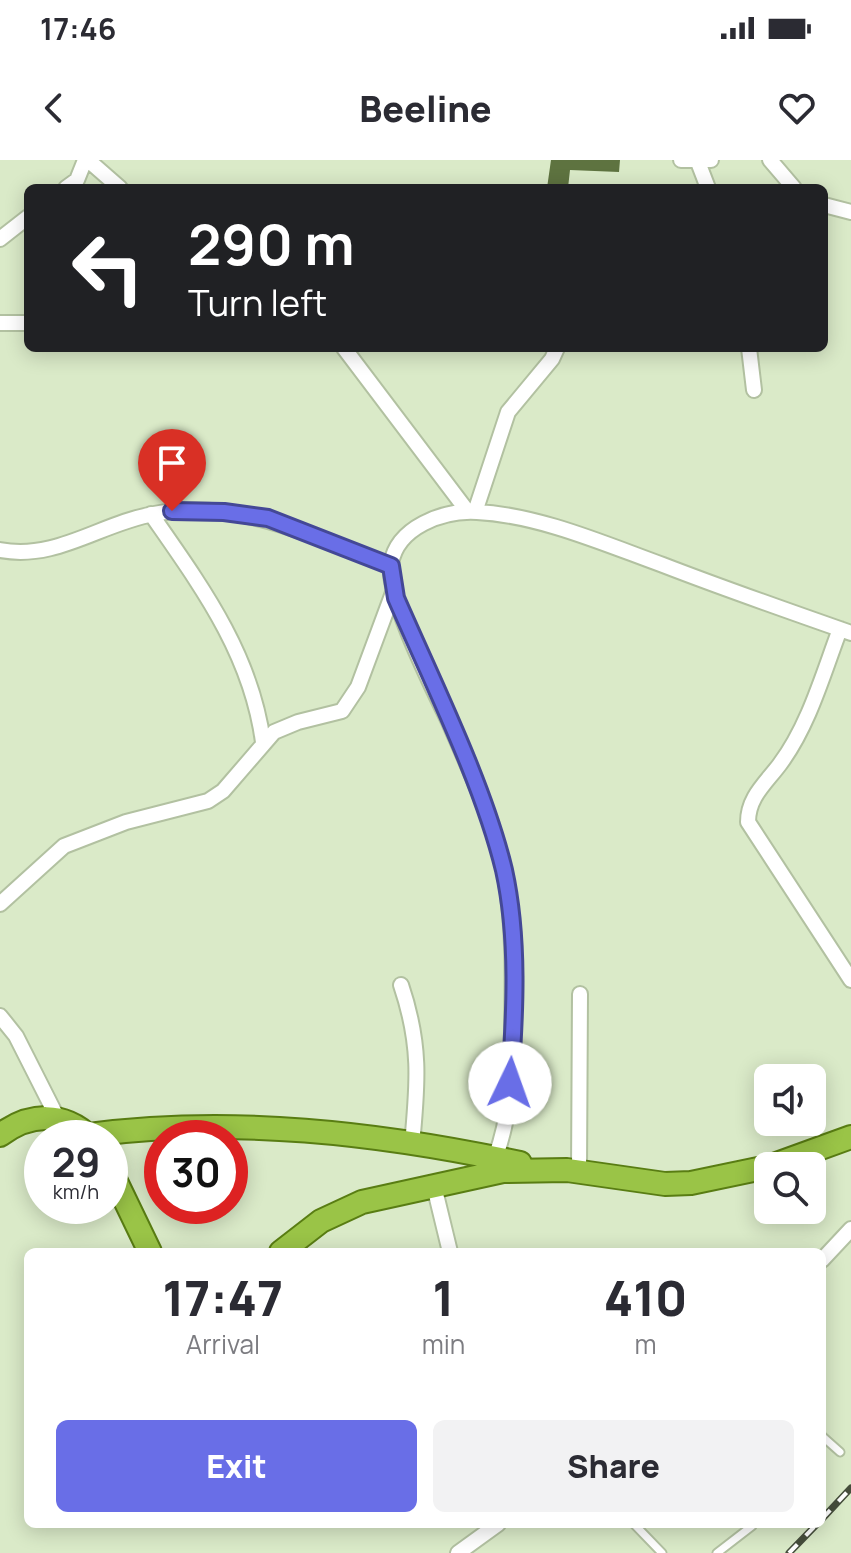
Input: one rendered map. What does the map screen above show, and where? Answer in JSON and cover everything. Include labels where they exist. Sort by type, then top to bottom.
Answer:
[{"type":"highway","points":[[0,1135],[30,1118],[58,1119]]},
{"type":"highway","points":[[128,1130],[157,1126],[289,1129],[412,1144],[544,1168],[665,1184],[691,1183],[754,1169]]},
{"type":"highway","points":[[809,1152],[851,1137]]},
{"type":"highway","points":[[287,1248],[342,1209],[503,1171],[544,1168]]},
{"type":"highway","points":[[128,1206],[148,1248]]},
{"type":"street","points":[[72,184],[77,180],[86,160],[115,184]]},
{"type":"street","points":[[681,160],[704,161],[707,184]]},
{"type":"street","points":[[770,160],[791,184]]},
{"type":"street","points":[[828,206],[851,212]]},
{"type":"street","points":[[0,239],[24,220]]},
{"type":"street","points":[[0,323],[24,323]]},
{"type":"street","points":[[347,352],[472,512]]},
{"type":"street","points":[[472,512],[508,412],[554,352]]},
{"type":"street","points":[[749,352],[754,390]]},
{"type":"street","points":[[0,550],[29,553],[62,546],[151,514],[202,511],[268,518],[391,566]]},
{"type":"street","points":[[495,1158],[506,1126],[512,1052],[512,939],[504,873],[482,802],[394,590],[391,566],[395,551],[406,534],[442,517],[472,512],[503,515],[604,544],[846,631],[800,731],[779,766],[759,789],[748,813],[748,822],[851,980]]},
{"type":"street","points":[[151,514],[219,612],[236,646],[253,688],[263,742]]},
{"type":"street","points":[[0,904],[64,846],[126,822],[216,797],[263,742],[283,726],[335,716],[348,706],[394,590]]},
{"type":"street","points":[[401,985],[414,1022],[419,1052],[412,1144]]},
{"type":"street","points":[[579,1172],[580,994]]},
{"type":"street","points":[[0,1016],[16,1036],[58,1119]]},
{"type":"street","points":[[434,1186],[449,1248]]},
{"type":"street","points":[[826,1256],[851,1229]]},
{"type":"street","points":[[458,1553],[484,1529]]},
{"type":"lane","points":[[826,1440],[840,1452]]},
{"type":"lane","points":[[638,1528],[662,1553]]},
{"type":"lane","points":[[717,1553],[749,1528]]},
{"type":"building","points":[[551,160],[620,160],[619,172],[570,170],[568,184],[548,184]]},
{"type":"railway","points":[[826,1515],[851,1488]]},
{"type":"railway","points":[[789,1553],[813,1528]]},
{"type":"route","points":[[172,511],[224,512],[268,518],[391,566],[396,598],[478,794],[504,873],[512,939],[510,1083]]}]
